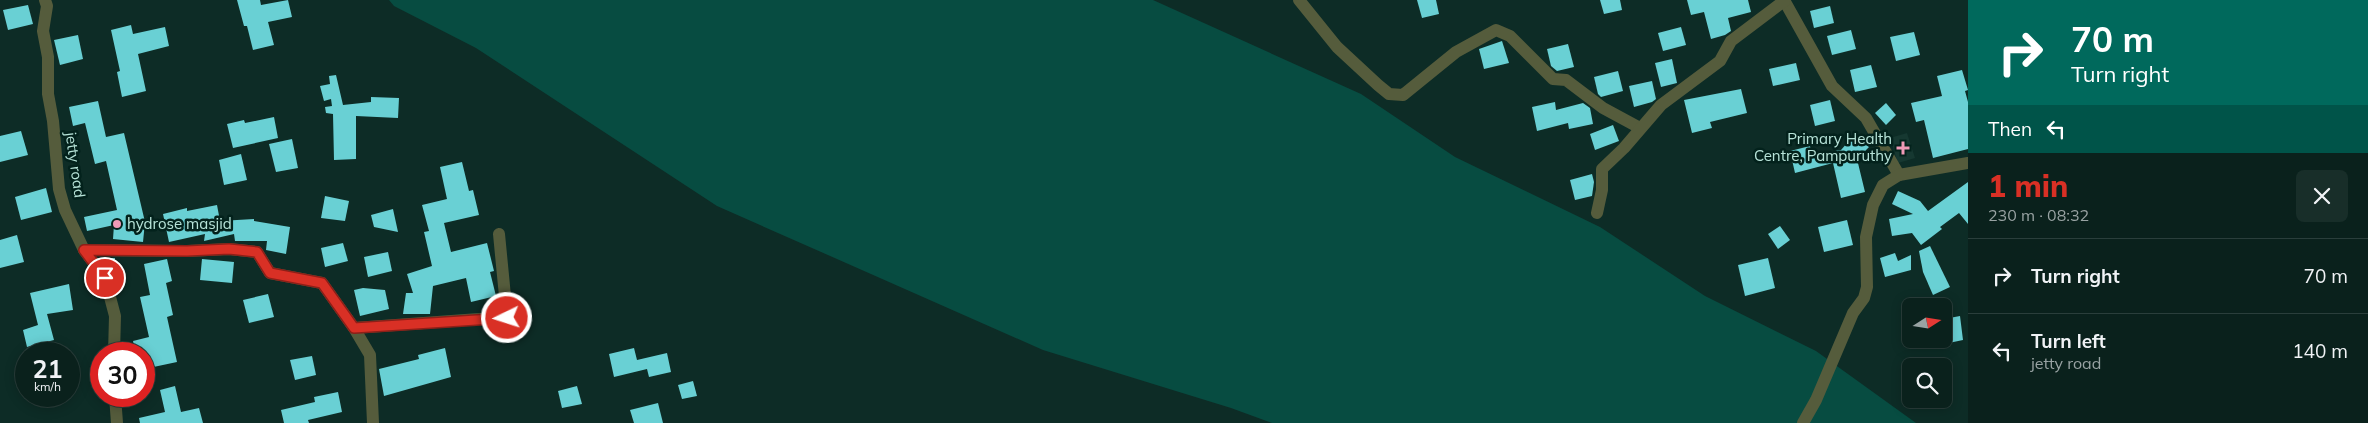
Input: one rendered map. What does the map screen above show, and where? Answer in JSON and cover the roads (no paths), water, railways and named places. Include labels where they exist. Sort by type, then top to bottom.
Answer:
[{"type":"street","name":"jetty road","points":[[45,0],[44,31],[48,58],[48,94],[53,121],[59,189],[65,210],[84,250],[105,278],[115,316],[114,342]]},
{"type":"street","points":[[1299,0],[1337,47],[1389,94],[1403,94],[1456,52],[1496,30],[1510,36],[1553,79],[1566,80],[1603,108],[1640,128]]},
{"type":"street","points":[[1597,213],[1602,190],[1602,169],[1624,148],[1661,105],[1720,61],[1731,41],[1784,1],[1832,86],[1866,118],[1899,176]]},
{"type":"street","points":[[1803,423],[1816,400],[1853,313],[1864,298],[1867,287],[1866,238],[1874,205],[1882,185],[1899,176],[1968,163]]},
{"type":"street","points":[[354,328],[507,318],[499,234]]},
{"type":"street","points":[[84,250],[187,251],[229,249],[257,252],[270,273],[322,283],[354,328],[370,355],[373,423]]},
{"type":"street","points":[[116,407],[117,423]]},
{"type":"place","name":"Primary Health Centre, Pampuruthy","points":[[1903,148]]},
{"type":"place","name":"hydrose masjid","points":[[117,224]]}]
